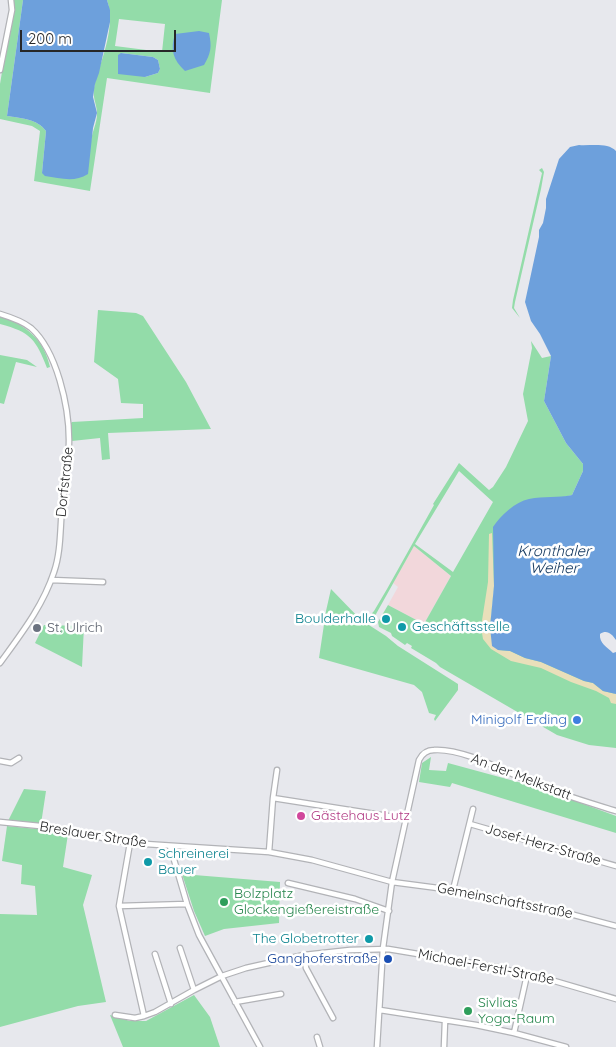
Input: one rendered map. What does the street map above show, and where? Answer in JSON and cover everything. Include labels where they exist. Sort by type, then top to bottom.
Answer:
[{"type":"street","points":[[0,70],[12,10],[12,0]]},
{"type":"street","name":"Dorfstraße","points":[[0,314],[24,324],[36,334],[53,362],[63,393],[68,421],[69,442],[57,561],[51,580],[34,617],[0,662]]},
{"type":"street","points":[[51,580],[103,582]]},
{"type":"street","name":"An der Melkstatt","points":[[407,819],[419,760],[425,752],[438,750],[492,764],[530,782],[616,811]]},
{"type":"street","points":[[0,761],[11,763],[19,758]]},
{"type":"street","points":[[269,852],[277,770]]},
{"type":"street","points":[[273,798],[407,819],[392,882],[383,948],[377,1047]]},
{"type":"street","points":[[453,890],[473,809]]},
{"type":"street","name":"Breslauer Straße","points":[[0,822],[40,826],[130,843],[269,852],[319,862],[392,882]]},
{"type":"street","name":"Josef-Herz-Straße","points":[[470,824],[616,866]]},
{"type":"street","points":[[130,843],[119,906],[144,1016]]},
{"type":"street","points":[[170,846],[187,904],[199,935],[260,1047]]},
{"type":"street","name":"Gemeinschaftsstraße","points":[[392,882],[453,890],[540,906],[616,926]]},
{"type":"street","points":[[288,883],[355,899],[389,911]]},
{"type":"street","points":[[119,906],[187,904]]},
{"type":"street","points":[[180,948],[194,990]]},
{"type":"street","points":[[115,1015],[135,1018],[144,1016],[171,1004],[222,976],[254,966],[304,955],[383,948]]},
{"type":"street","name":"Michael-Ferstl-Straße","points":[[383,948],[534,975],[616,998]]},
{"type":"street","points":[[155,954],[171,1004]]},
{"type":"street","points":[[304,955],[306,968],[333,1018]]},
{"type":"street","points":[[514,1033],[527,975]]},
{"type":"street","points":[[235,1002],[281,994]]},
{"type":"street","points":[[380,1010],[514,1033],[566,1047]]},
{"type":"street","points":[[444,1047],[445,1021]]},
{"type":"street","points":[[317,1037],[320,1047]]},
{"type":"street","points":[[546,1047],[549,1041]]},
{"type":"shaded area","points":[[414,546],[451,576],[424,624],[388,605],[398,587],[393,583]]},
{"type":"green space","points":[[14,0],[23,0],[7,116],[23,118],[34,122],[46,131],[42,173],[91,141],[97,114],[94,88],[109,31],[110,21],[107,0],[222,0],[210,93],[107,78],[90,191],[34,181],[40,131],[32,126],[0,119],[0,84]],"holes":[[[119,19],[165,24],[162,52],[115,46]],[[121,53],[153,57],[158,60],[160,69],[158,73],[145,77]]]},
{"type":"green space","points":[[542,168],[544,172],[541,189],[514,308],[520,318],[512,308],[513,300],[542,173],[539,170]]},
{"type":"green space","points":[[98,310],[136,313],[143,316],[186,382],[211,429],[108,433],[110,459],[102,460],[100,438],[72,441],[72,422],[143,418],[143,404],[121,403],[118,379],[94,362]]},
{"type":"green space","points":[[0,316],[18,324],[32,334],[43,348],[50,367],[47,368],[31,338],[19,330],[0,324]]},
{"type":"green space","points":[[531,341],[542,358],[551,356],[544,401],[566,443],[583,464],[583,471],[572,495],[560,498],[538,498],[494,586],[490,627],[616,694],[616,748],[589,745],[557,735],[440,667],[411,648],[412,646],[407,643],[405,645],[392,636],[391,633],[379,627],[378,622],[388,605],[424,624],[451,576],[414,546],[371,623],[366,620],[374,611],[433,504],[459,463],[489,490],[506,467],[528,421],[523,394],[532,348]],"holes":[[[459,471],[493,502],[453,572],[415,544]]]},
{"type":"green space","points":[[0,355],[27,360],[37,367],[16,362],[4,404],[0,403]]},
{"type":"green space","points":[[331,589],[361,620],[458,684],[458,690],[435,721],[436,715],[429,713],[422,692],[414,685],[319,658]]},
{"type":"green space","points":[[44,625],[84,626],[82,667],[35,643]]},
{"type":"green space","points":[[431,757],[429,770],[446,771],[448,763],[540,788],[616,816],[616,833],[452,783],[450,787],[419,782],[422,763]]},
{"type":"green space","points":[[24,789],[46,791],[41,824],[8,821]]},
{"type":"green space","points":[[7,826],[68,834],[63,867],[92,875],[83,905],[106,1002],[78,1006],[0,1027],[0,914],[37,915],[35,886],[21,884],[22,865],[2,861]]},
{"type":"green space","points":[[182,874],[280,882],[279,923],[224,929],[205,936],[194,911]]},
{"type":"green space","points":[[194,995],[210,1017],[220,1047],[123,1047],[110,1015],[130,1021],[146,1021]]},
{"type":"sand","points":[[492,533],[494,586],[490,627],[498,650],[510,651],[593,683],[603,691],[616,694],[616,704],[611,703],[609,698],[596,691],[541,668],[511,661],[491,649],[483,639],[481,627],[488,582],[489,534]]},
{"type":"water","points":[[23,0],[107,0],[110,10],[110,22],[93,97],[97,113],[93,128],[88,174],[83,177],[67,179],[45,176],[42,173],[46,131],[34,122],[23,118],[7,116]]},
{"type":"water","points":[[199,31],[209,33],[211,46],[209,53],[204,65],[185,71],[175,58],[173,45],[175,34]]},
{"type":"water","points":[[121,53],[153,57],[158,60],[160,69],[158,73],[145,77],[118,74],[118,55]]},
{"type":"water","name":"Kronthaler Weiher","points":[[604,145],[616,151],[616,640],[609,633],[605,632],[600,634],[600,637],[604,645],[613,653],[616,652],[616,694],[603,691],[593,683],[584,681],[541,662],[525,658],[510,651],[498,650],[492,646],[490,627],[494,586],[493,527],[500,518],[519,503],[535,498],[572,495],[583,471],[583,464],[566,443],[544,401],[551,356],[531,321],[525,302],[539,230],[543,223],[546,199],[559,159],[570,147]]},
{"type":"place","name":"Boulderhalle","points":[[386,619]]},
{"type":"place","name":"Geschäftsstelle","points":[[402,627]]},
{"type":"place","name":"St. Ulrich","points":[[37,628]]},
{"type":"place","name":"Minigolf Erding","points":[[577,720]]},
{"type":"place","name":"Gästehaus Lutz","points":[[301,816]]},
{"type":"place","name":"Schreinerei Bauer","points":[[148,862]]},
{"type":"place","name":"Bolzplatz Glockengießereistraße","points":[[224,902]]},
{"type":"place","name":"The Globetrotter","points":[[369,939]]},
{"type":"place","name":"Ganghoferstraße","points":[[388,959]]},
{"type":"place","name":"Sivlias Yoga-Raum","points":[[468,1011]]}]
